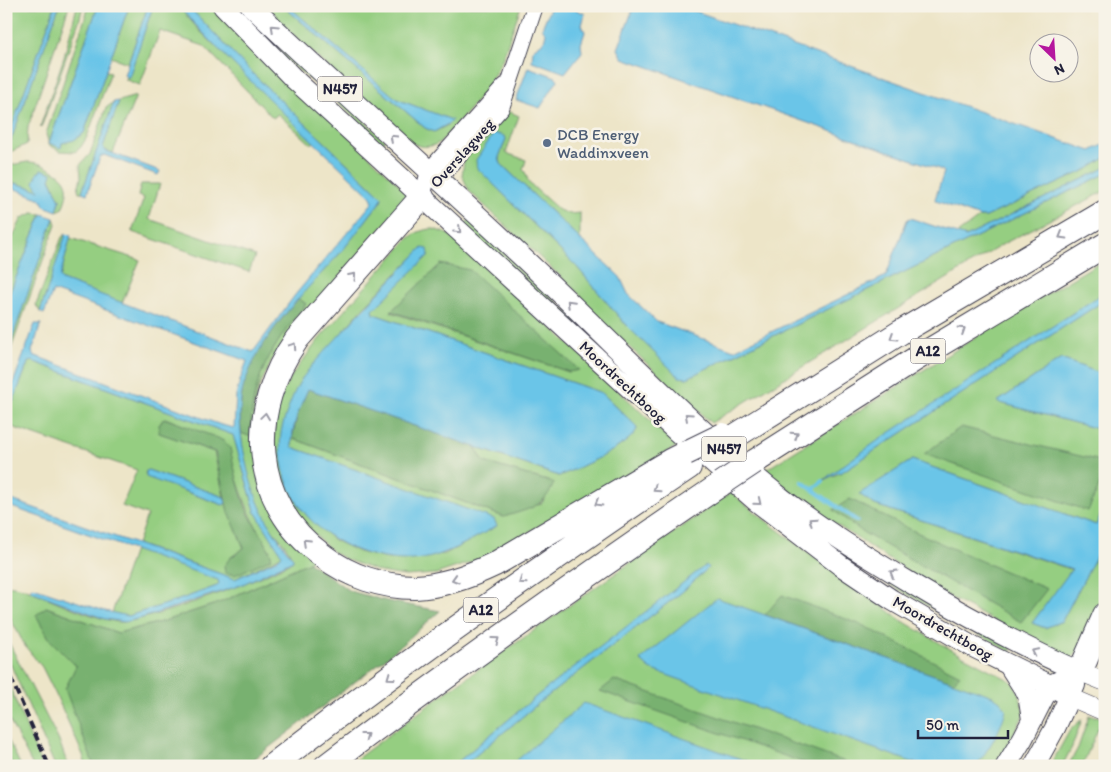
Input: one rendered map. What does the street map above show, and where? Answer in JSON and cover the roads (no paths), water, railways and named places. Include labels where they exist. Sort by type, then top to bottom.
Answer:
[{"type":"highway","name":"A12","points":[[422,197],[298,339],[281,365],[272,387],[264,421],[263,445],[266,468],[272,490],[280,506],[298,534],[308,545],[339,567],[373,581],[408,587],[446,582],[495,564],[670,461],[691,458]]},
{"type":"highway","name":"A12","points":[[272,766],[353,704],[691,458],[780,407],[918,322],[1105,212]]},
{"type":"highway","name":"A12","points":[[326,766],[515,626],[721,484],[917,358],[1105,245]]},
{"type":"highway","points":[[1080,672],[1105,615]]},
{"type":"main road","name":"Moordrechtboog","points":[[223,6],[290,75],[676,431],[762,506],[832,559],[923,619],[1070,697]]},
{"type":"main road","name":"Moordrechtboog","points":[[251,6],[551,284],[660,391],[784,500],[853,548],[942,602],[1017,643],[1080,672]]},
{"type":"main road","name":"Overslagweg","points":[[422,197],[434,175]]},
{"type":"main road","points":[[1009,666],[1028,695],[1032,719]]},
{"type":"main road","name":"N457","points":[[1080,672],[1105,682]]},
{"type":"main road","points":[[1006,766],[1050,685],[1080,672]]},
{"type":"main road","points":[[1034,766],[1051,737],[1080,672]]},
{"type":"main road","name":"N457","points":[[1070,697],[1105,712]]},
{"type":"street","name":"Overslagweg","points":[[434,175],[497,114],[503,104],[508,82],[535,6]]},
{"type":"water","points":[[55,6],[59,6],[6,154],[6,143]]},
{"type":"water","points":[[98,6],[129,6],[84,133],[74,140],[62,143],[61,148],[49,143]]},
{"type":"water","points":[[148,6],[153,6],[129,77],[126,77],[124,75]]},
{"type":"water","points":[[178,6],[188,6],[253,74],[382,197],[381,201],[346,246],[274,329],[253,363],[242,390],[240,409],[243,449],[252,485],[262,511],[293,560],[241,585],[125,622],[105,619],[31,591],[31,588],[33,587],[105,611],[128,616],[217,586],[218,580],[6,505],[6,498],[235,579],[278,559],[282,555],[254,512],[233,435],[32,361],[28,363],[13,402],[6,402],[35,324],[41,324],[32,351],[33,355],[221,425],[234,428],[236,396],[247,361],[53,291],[44,314],[40,312],[66,234],[71,235],[60,277],[62,280],[253,352],[295,295],[373,202],[371,197],[249,79]]},
{"type":"water","points":[[283,6],[288,6],[399,100],[452,120],[434,132],[425,128]]},
{"type":"water","points":[[551,6],[569,6],[585,14],[582,25],[585,32],[581,44],[582,52],[565,73],[532,61],[533,49],[544,41],[546,33],[542,28]]},
{"type":"water","points":[[634,6],[681,6],[1091,151],[1105,144],[1105,158],[1088,169],[986,217],[980,217],[936,201],[944,172],[942,170],[623,58],[618,49]]},
{"type":"water","points":[[528,67],[556,77],[558,80],[540,108],[516,100]]},
{"type":"water","points":[[119,101],[103,147],[104,150],[160,171],[158,175],[104,155],[100,157],[87,194],[82,192],[114,102]]},
{"type":"water","points":[[494,133],[504,136],[506,139],[499,157],[501,164],[620,277],[628,294],[657,322],[734,350],[886,276],[907,220],[910,218],[966,237],[1105,168],[1105,174],[687,378],[679,377],[626,325],[577,267],[477,168],[476,160]]},
{"type":"water","points":[[41,169],[52,173],[50,179],[60,200],[57,211],[44,206],[41,199],[13,188],[15,183],[39,190],[34,182]]},
{"type":"water","points":[[42,214],[54,218],[6,356],[6,302]]},
{"type":"water","points":[[422,248],[428,249],[429,255],[373,310],[374,314],[602,393],[637,429],[632,436],[614,450],[559,476],[308,389],[299,410],[292,447],[494,519],[497,526],[456,548],[435,556],[413,560],[391,559],[369,554],[348,546],[329,535],[312,521],[298,504],[288,485],[282,463],[280,447],[282,426],[298,384],[305,374]]},
{"type":"water","points":[[1105,292],[1105,300],[842,472],[836,473],[823,481],[880,439]]},
{"type":"water","points":[[1061,359],[1105,375],[1105,431],[997,402]]},
{"type":"water","points":[[912,460],[1096,525],[1105,506],[1105,539],[1062,621],[1045,628],[1032,623],[1072,569],[875,505],[859,494]]},
{"type":"water","points":[[148,470],[224,497],[226,503],[223,505],[146,477],[146,471]]},
{"type":"water","points":[[706,565],[708,568],[682,592],[540,702],[463,766],[453,766],[538,695]]},
{"type":"water","points":[[717,598],[993,696],[1006,709],[998,732],[976,766],[923,766],[650,669],[640,660]]},
{"type":"water","points":[[584,703],[761,766],[513,766],[516,761]]},
{"type":"waterway","points":[[813,489],[823,481]]},
{"type":"waterway","points":[[802,482],[857,521]]},
{"type":"railway","points":[[6,667],[49,766]]},
{"type":"place","name":"DCB Energy Waddinxveen","points":[[547,143]]}]
